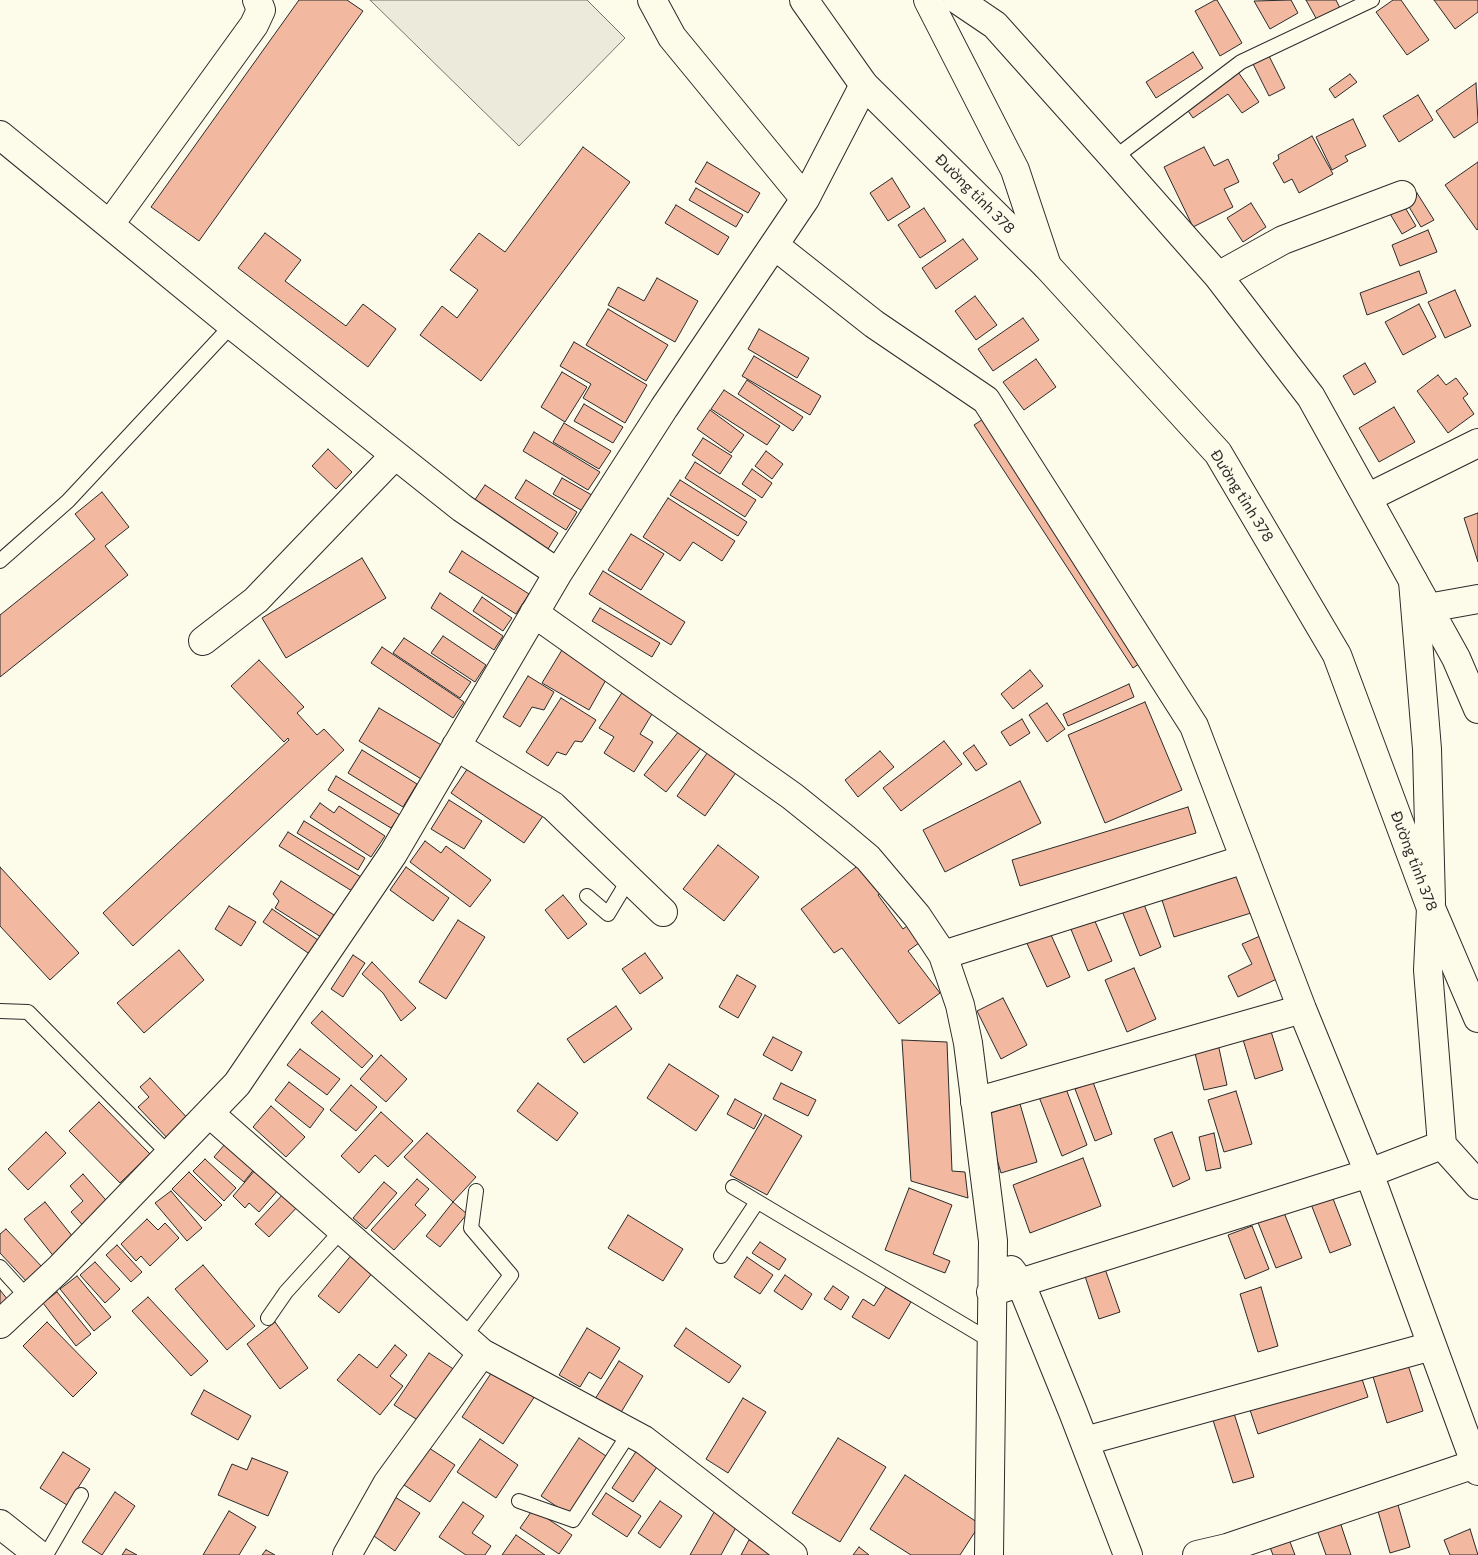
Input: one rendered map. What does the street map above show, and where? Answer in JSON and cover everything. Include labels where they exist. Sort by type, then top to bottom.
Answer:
[{"type":"street","points":[[110,224],[254,25],[261,10],[258,0]]},
{"type":"street","points":[[652,0],[672,37],[805,199]]},
{"type":"street","name":"Đường tỉnh 378","points":[[804,0],[864,85],[1048,266],[1212,446],[1223,461],[1337,655],[1431,908],[1478,1018]]},
{"type":"street","points":[[928,0],[1015,170],[1048,266]]},
{"type":"street","points":[[958,0],[995,25],[1114,158],[1218,276],[1311,397],[1456,658],[1478,709]]},
{"type":"street","points":[[0,1324],[28,1298],[237,1084],[387,862],[558,573],[664,408],[805,199],[864,85]]},
{"type":"street","points":[[0,134],[232,326],[462,508],[558,573]]},
{"type":"street","points":[[1218,276],[1283,240],[1402,195]]},
{"type":"street","points":[[774,245],[874,324],[986,400],[1194,726],[1302,1009],[1369,1173],[1476,1468],[1226,1548],[1197,1555]]},
{"type":"street","points":[[1367,498],[1478,443]]},
{"type":"street","points":[[203,641],[256,600],[395,455]]},
{"type":"street","points":[[1413,581],[1427,749],[1431,908],[1428,970],[1442,1145],[1478,1185]]},
{"type":"street","points":[[1428,608],[1478,599]]},
{"type":"street","points":[[534,613],[792,796],[843,837],[868,858],[917,916],[943,955],[960,1005],[968,1043],[993,1241],[989,1555]]},
{"type":"street","points":[[456,746],[553,806],[663,912]]},
{"type":"street","points":[[943,955],[1245,860]]},
{"type":"street","points":[[975,1102],[1302,1009]]},
{"type":"street","points":[[209,1113],[473,1345],[630,1432],[651,1446],[792,1555]]},
{"type":"street","points":[[991,1292],[1369,1173],[1442,1145]]},
{"type":"street","points":[[993,1241],[1021,1284],[1085,1441],[1128,1555]]},
{"type":"street","points":[[347,1555],[387,1484],[473,1345]]},
{"type":"street","points":[[1085,1441],[1432,1346]]},
{"type":"street","points":[[0,1524],[37,1554]]},
{"type":"lane","points":[[1114,158],[1241,62],[1372,0]]},
{"type":"lane","points":[[0,561],[68,500],[232,326]]},
{"type":"lane","points":[[587,896],[608,914],[629,879]]},
{"type":"lane","points":[[0,1011],[28,1012],[169,1154]]},
{"type":"lane","points":[[733,1187],[991,1341]]},
{"type":"lane","points":[[473,1345],[511,1275],[471,1228],[476,1191]]},
{"type":"lane","points":[[721,1256],[757,1202]]},
{"type":"lane","points":[[268,1318],[286,1292],[342,1230]]},
{"type":"lane","points":[[0,1267],[28,1298]]},
{"type":"lane","points":[[519,1501],[573,1520],[630,1432]]},
{"type":"lane","points":[[37,1554],[81,1495]]},
{"type":"shaded area","points":[[370,0],[587,0],[625,38],[519,146]]},
{"type":"building","points":[[299,0],[347,0],[363,11],[199,241],[151,207]]},
{"type":"building","points":[[1217,0],[1242,43],[1220,56],[1195,11]]},
{"type":"building","points":[[1291,0],[1298,13],[1270,29],[1254,1]]},
{"type":"building","points":[[1306,0],[1336,0],[1340,8],[1317,20]]},
{"type":"building","points":[[1393,0],[1401,0],[1429,40],[1407,55],[1376,12]]},
{"type":"building","points":[[1434,0],[1478,0],[1478,12],[1455,29]]},
{"type":"building","points":[[1193,52],[1203,68],[1156,98],[1146,82]]},
{"type":"building","points":[[1269,56],[1285,88],[1269,96],[1253,64]]},
{"type":"building","points":[[1236,69],[1259,102],[1242,113],[1228,94],[1193,118],[1184,105]]},
{"type":"building","points":[[1350,74],[1357,82],[1335,98],[1329,89]]},
{"type":"building","points":[[1476,83],[1478,122],[1454,138],[1436,111]]},
{"type":"building","points":[[1418,95],[1433,120],[1399,142],[1383,116]]},
{"type":"building","points":[[1353,119],[1366,146],[1345,156],[1348,161],[1332,170],[1316,137]]},
{"type":"building","points":[[1312,136],[1333,174],[1299,193],[1292,179],[1284,183],[1273,163],[1279,159],[1278,155]]},
{"type":"building","points":[[583,147],[630,182],[481,381],[420,335],[442,306],[457,318],[478,290],[450,270],[479,233],[505,252]]},
{"type":"building","points":[[1204,147],[1214,166],[1228,159],[1239,182],[1224,189],[1233,207],[1193,227],[1164,167]]},
{"type":"building","points":[[707,162],[760,193],[748,213],[695,182]]},
{"type":"building","points":[[1478,162],[1478,229],[1477,230],[1445,185]]},
{"type":"building","points":[[892,178],[910,207],[888,221],[870,193]]},
{"type":"building","points":[[696,188],[743,215],[736,227],[689,200]]},
{"type":"building","points":[[1417,193],[1434,220],[1421,227],[1405,200]]},
{"type":"building","points":[[1400,199],[1416,226],[1402,234],[1386,207]]},
{"type":"building","points":[[1251,203],[1266,227],[1243,242],[1227,218]]},
{"type":"building","points":[[676,205],[729,237],[718,255],[665,223]]},
{"type":"building","points":[[924,208],[946,241],[920,258],[898,225]]},
{"type":"building","points":[[1428,230],[1437,252],[1400,266],[1392,245]]},
{"type":"building","points":[[265,233],[301,260],[285,281],[346,326],[363,304],[396,329],[368,367],[238,268]]},
{"type":"building","points":[[963,239],[978,259],[936,289],[922,268]]},
{"type":"building","points":[[1419,271],[1427,293],[1367,315],[1360,293]]},
{"type":"building","points":[[657,278],[698,301],[675,342],[608,305],[618,287],[644,301]]},
{"type":"building","points":[[1455,290],[1471,326],[1445,338],[1428,302]]},
{"type":"building","points":[[975,296],[997,325],[976,340],[955,311]]},
{"type":"building","points":[[1419,304],[1436,337],[1403,355],[1385,322]]},
{"type":"building","points":[[608,309],[668,345],[646,381],[586,345]]},
{"type":"building","points":[[1023,318],[1039,340],[993,371],[978,349]]},
{"type":"building","points":[[759,329],[809,358],[797,378],[748,349]]},
{"type":"building","points":[[574,342],[647,385],[625,423],[583,398],[591,384],[560,366]]},
{"type":"building","points":[[754,356],[821,396],[810,415],[742,376]]},
{"type":"building","points":[[1036,359],[1056,387],[1024,410],[1003,382]]},
{"type":"building","points":[[1365,363],[1376,382],[1354,395],[1343,376]]},
{"type":"building","points":[[562,372],[587,387],[565,422],[541,407]]},
{"type":"building","points":[[1438,375],[1446,385],[1456,378],[1468,394],[1463,398],[1474,414],[1448,433],[1417,391]]},
{"type":"building","points":[[747,380],[803,417],[793,431],[738,394]]},
{"type":"building","points":[[724,390],[780,426],[767,445],[711,409]]},
{"type":"building","points":[[584,404],[623,427],[613,443],[574,421]]},
{"type":"building","points":[[1394,407],[1415,442],[1379,462],[1359,428]]},
{"type":"building","points":[[710,410],[744,435],[731,453],[697,429]]},
{"type":"building","points":[[991,414],[1149,657],[1133,668],[974,425]]},
{"type":"building","points":[[564,423],[611,451],[599,469],[553,442]]},
{"type":"building","points":[[534,432],[600,472],[588,490],[523,451]]},
{"type":"building","points":[[703,438],[732,456],[720,474],[692,455]]},
{"type":"building","points":[[328,449],[352,472],[336,489],[312,466]]},
{"type":"building","points":[[766,451],[783,464],[772,479],[755,466]]},
{"type":"building","points":[[695,462],[756,500],[745,517],[685,478]]},
{"type":"building","points":[[752,469],[772,483],[762,498],[742,484]]},
{"type":"building","points":[[562,478],[597,498],[588,514],[553,494]]},
{"type":"building","points":[[526,480],[577,512],[566,530],[515,498]]},
{"type":"building","points":[[680,480],[747,522],[738,536],[670,495]]},
{"type":"building","points":[[485,485],[558,533],[546,552],[472,504]]},
{"type":"building","points":[[102,492],[129,527],[105,546],[128,575],[0,677],[0,615],[95,539],[75,514]]},
{"type":"building","points":[[668,498],[735,541],[722,561],[693,542],[680,561],[643,537]]},
{"type":"building","points":[[1478,513],[1478,562],[1464,518]]},
{"type":"building","points":[[631,534],[664,554],[641,590],[608,570]]},
{"type":"building","points":[[462,551],[529,594],[516,614],[449,572]]},
{"type":"building","points":[[362,558],[386,598],[286,658],[262,618]]},
{"type":"building","points":[[603,571],[685,622],[671,645],[589,594]]},
{"type":"building","points":[[440,593],[503,636],[494,650],[431,608]]},
{"type":"building","points":[[482,597],[512,618],[503,631],[473,611]]},
{"type":"building","points":[[600,608],[660,643],[652,657],[592,621]]},
{"type":"building","points":[[443,636],[486,665],[475,682],[431,653]]},
{"type":"building","points":[[404,638],[471,682],[460,698],[393,653]]},
{"type":"building","points":[[565,645],[611,671],[589,710],[542,683]]},
{"type":"building","points":[[382,647],[464,702],[453,718],[371,663]]},
{"type":"building","points":[[259,660],[304,707],[297,713],[317,735],[324,729],[344,750],[133,946],[103,913],[289,740],[288,738],[284,742],[231,686]]},
{"type":"building","points":[[1030,670],[1043,686],[1013,709],[1001,694]]},
{"type":"building","points":[[528,676],[554,692],[544,710],[532,707],[520,727],[503,717]]},
{"type":"building","points":[[1129,684],[1134,697],[1068,726],[1063,714]]},
{"type":"building","points":[[627,685],[658,704],[640,734],[653,742],[634,772],[604,753],[614,737],[599,728]]},
{"type":"building","points":[[561,698],[596,720],[582,742],[575,741],[566,755],[557,752],[548,766],[526,752]]},
{"type":"building","points":[[1145,702],[1182,790],[1105,823],[1068,735]]},
{"type":"building","points":[[1047,703],[1065,729],[1047,742],[1029,715]]},
{"type":"building","points":[[379,708],[443,746],[423,780],[359,741]]},
{"type":"building","points":[[1022,719],[1030,733],[1010,746],[1001,732]]},
{"type":"building","points":[[683,726],[705,743],[666,792],[644,775]]},
{"type":"building","points":[[944,741],[962,764],[901,811],[883,788]]},
{"type":"building","points":[[974,745],[987,764],[976,771],[963,753]]},
{"type":"building","points":[[712,746],[740,767],[705,816],[677,796]]},
{"type":"building","points":[[362,750],[417,784],[403,807],[348,773]]},
{"type":"building","points":[[880,751],[894,767],[858,797],[845,780]]},
{"type":"building","points":[[472,762],[545,813],[524,843],[451,793]]},
{"type":"building","points":[[336,776],[400,815],[391,828],[328,790]]},
{"type":"building","points":[[1020,781],[1041,823],[945,872],[923,830]]},
{"type":"building","points":[[449,800],[482,821],[464,849],[431,829]]},
{"type":"building","points":[[320,803],[334,813],[339,806],[385,836],[371,857],[310,817]]},
{"type":"building","points":[[1188,807],[1196,833],[1020,886],[1012,860]]},
{"type":"building","points":[[304,821],[365,858],[358,870],[297,833]]},
{"type":"building","points":[[288,832],[361,877],[352,891],[279,846]]},
{"type":"building","points":[[425,841],[441,853],[446,846],[491,880],[470,907],[410,862]]},
{"type":"building","points":[[718,845],[759,877],[724,921],[683,889]]},
{"type":"building","points":[[868,858],[890,886],[878,895],[903,929],[911,923],[923,940],[908,951],[940,993],[899,1024],[842,948],[834,953],[801,909]]},
{"type":"building","points":[[0,867],[79,953],[50,980],[0,926]]},
{"type":"building","points":[[406,867],[449,898],[433,921],[390,890]]},
{"type":"building","points":[[1238,872],[1251,913],[1174,937],[1161,897]]},
{"type":"building","points":[[281,881],[334,915],[321,937],[275,908],[279,901],[273,894]]},
{"type":"building","points":[[563,895],[587,924],[568,939],[545,910]]},
{"type":"building","points":[[1141,897],[1161,947],[1140,956],[1120,906]]},
{"type":"building","points":[[229,906],[256,922],[241,946],[215,929]]},
{"type":"building","points":[[272,909],[321,942],[311,955],[263,922]]},
{"type":"building","points":[[1091,912],[1112,961],[1088,971],[1068,922]]},
{"type":"building","points":[[458,920],[485,937],[446,999],[419,982]]},
{"type":"building","points":[[1047,926],[1070,977],[1047,987],[1024,937]]},
{"type":"building","points":[[1260,936],[1279,978],[1238,997],[1228,976],[1252,964],[1242,944]]},
{"type":"building","points":[[179,950],[204,980],[144,1033],[117,1003]]},
{"type":"building","points":[[645,953],[663,978],[640,994],[622,969]]},
{"type":"building","points":[[353,955],[365,963],[343,997],[331,989]]},
{"type":"building","points":[[372,962],[416,1008],[401,1021],[383,993],[362,974]]},
{"type":"building","points":[[1134,968],[1156,1019],[1127,1032],[1105,980]]},
{"type":"building","points":[[737,975],[756,986],[738,1018],[719,1007]]},
{"type":"building","points":[[1003,998],[1027,1045],[1001,1059],[977,1011]]},
{"type":"building","points":[[616,1006],[632,1029],[584,1063],[567,1039]]},
{"type":"building","points":[[322,1011],[373,1056],[362,1068],[311,1023]]},
{"type":"building","points":[[1269,1025],[1283,1070],[1255,1079],[1241,1033]]},
{"type":"building","points":[[773,1037],[802,1052],[792,1071],[763,1055]]},
{"type":"building","points":[[1217,1039],[1227,1085],[1204,1090],[1193,1045]]},
{"type":"building","points":[[902,1040],[947,1042],[952,1171],[965,1172],[968,1198],[911,1181]]},
{"type":"building","points":[[300,1049],[340,1079],[327,1095],[287,1065]]},
{"type":"building","points":[[381,1055],[407,1079],[386,1102],[360,1079]]},
{"type":"building","points":[[669,1064],[719,1096],[696,1131],[647,1098]]},
{"type":"building","points":[[150,1078],[192,1123],[171,1142],[138,1107],[149,1097],[140,1087]]},
{"type":"building","points":[[289,1082],[324,1109],[310,1128],[275,1100]]},
{"type":"building","points":[[1093,1082],[1112,1134],[1095,1141],[1075,1089]]},
{"type":"building","points":[[538,1083],[578,1113],[557,1141],[517,1111]]},
{"type":"building","points":[[781,1083],[816,1100],[808,1116],[773,1099]]},
{"type":"building","points":[[351,1085],[377,1107],[356,1131],[330,1110]]},
{"type":"building","points":[[1065,1086],[1087,1145],[1062,1156],[1039,1097]]},
{"type":"building","points":[[1236,1091],[1252,1144],[1224,1152],[1208,1100]]},
{"type":"building","points":[[735,1099],[762,1114],[754,1129],[727,1114]]},
{"type":"building","points":[[99,1102],[150,1154],[120,1183],[69,1131]]},
{"type":"building","points":[[1020,1104],[1037,1162],[1001,1173],[984,1115]]},
{"type":"building","points":[[271,1106],[305,1137],[286,1157],[253,1127]]},
{"type":"building","points":[[381,1112],[413,1141],[388,1167],[375,1155],[359,1173],[341,1156]]},
{"type":"building","points":[[765,1115],[802,1136],[767,1195],[730,1175]]},
{"type":"building","points":[[46,1132],[66,1153],[28,1190],[8,1169]]},
{"type":"building","points":[[1172,1132],[1190,1179],[1173,1187],[1154,1139]]},
{"type":"building","points":[[427,1133],[476,1177],[453,1202],[404,1157]]},
{"type":"building","points":[[1214,1133],[1221,1168],[1206,1171],[1199,1137]]},
{"type":"building","points":[[225,1144],[255,1168],[244,1182],[214,1157]]},
{"type":"building","points":[[1083,1158],[1101,1206],[1030,1233],[1013,1185]]},
{"type":"building","points":[[205,1159],[236,1188],[224,1201],[193,1171]]},
{"type":"building","points":[[256,1169],[279,1189],[259,1212],[249,1203],[245,1208],[233,1196]]},
{"type":"building","points":[[189,1172],[222,1205],[205,1221],[172,1189]]},
{"type":"building","points":[[83,1174],[112,1207],[86,1229],[71,1212],[83,1201],[70,1186]]},
{"type":"building","points":[[417,1179],[429,1189],[415,1205],[426,1215],[394,1250],[371,1230]]},
{"type":"building","points":[[384,1182],[397,1193],[366,1229],[353,1218]]},
{"type":"building","points":[[909,1188],[952,1205],[933,1254],[950,1261],[945,1273],[885,1250]]},
{"type":"building","points":[[287,1190],[301,1203],[269,1237],[255,1224]]},
{"type":"building","points":[[171,1191],[202,1228],[187,1241],[155,1203]]},
{"type":"building","points":[[1330,1191],[1351,1245],[1330,1253],[1309,1199]]},
{"type":"building","points":[[45,1202],[77,1242],[55,1258],[24,1219]]},
{"type":"building","points":[[453,1202],[467,1214],[440,1247],[426,1236]]},
{"type":"building","points":[[1283,1210],[1302,1258],[1276,1268],[1257,1220]]},
{"type":"building","points":[[628,1215],[683,1249],[663,1281],[608,1248]]},
{"type":"building","points":[[147,1219],[158,1230],[165,1223],[179,1238],[150,1266],[141,1256],[136,1261],[121,1244]]},
{"type":"building","points":[[1252,1226],[1269,1269],[1245,1279],[1228,1235]]},
{"type":"building","points":[[6,1229],[44,1269],[29,1284],[0,1253],[0,1234]]},
{"type":"building","points":[[760,1242],[786,1259],[779,1270],[752,1253]]},
{"type":"building","points":[[117,1245],[142,1272],[131,1282],[106,1255]]},
{"type":"building","points":[[353,1253],[374,1271],[339,1313],[318,1296]]},
{"type":"building","points":[[747,1257],[773,1275],[760,1294],[734,1277]]},
{"type":"building","points":[[95,1262],[120,1289],[105,1303],[80,1275]]},
{"type":"building","points":[[1103,1263],[1120,1312],[1099,1319],[1083,1270]]},
{"type":"building","points":[[203,1265],[255,1326],[227,1350],[175,1289]]},
{"type":"building","points":[[785,1275],[812,1294],[802,1310],[774,1291]]},
{"type":"building","points":[[77,1276],[111,1317],[94,1331],[60,1289]]},
{"type":"building","points":[[833,1286],[849,1297],[841,1310],[824,1299]]},
{"type":"building","points":[[886,1287],[911,1302],[889,1339],[852,1317],[863,1299],[874,1306]]},
{"type":"building","points":[[1261,1287],[1278,1346],[1258,1352],[1240,1294]]},
{"type":"building","points":[[0,1290],[8,1300],[0,1307]]},
{"type":"building","points":[[57,1292],[91,1334],[76,1346],[43,1303]]},
{"type":"building","points":[[148,1297],[208,1361],[191,1376],[132,1311]]},
{"type":"building","points":[[47,1322],[97,1373],[73,1397],[23,1346]]},
{"type":"building","points":[[275,1322],[308,1368],[280,1389],[247,1344]]},
{"type":"building","points":[[587,1328],[620,1348],[601,1379],[589,1372],[580,1387],[559,1375]]},
{"type":"building","points":[[686,1328],[741,1366],[729,1383],[674,1346]]},
{"type":"building","points":[[395,1345],[407,1355],[390,1376],[403,1386],[380,1415],[337,1380],[359,1354],[377,1368]]},
{"type":"building","points":[[429,1353],[458,1372],[424,1424],[394,1405]]},
{"type":"building","points":[[1406,1359],[1423,1411],[1387,1423],[1371,1370]]},
{"type":"building","points":[[619,1361],[643,1376],[620,1414],[595,1399]]},
{"type":"building","points":[[494,1369],[535,1396],[503,1444],[462,1417]]},
{"type":"building","points":[[1359,1370],[1368,1397],[1258,1434],[1249,1407]]},
{"type":"building","points":[[204,1390],[251,1416],[238,1440],[191,1414]]},
{"type":"building","points":[[743,1398],[766,1412],[728,1473],[706,1459]]},
{"type":"building","points":[[1232,1407],[1254,1477],[1233,1483],[1211,1414]]},
{"type":"building","points":[[579,1438],[609,1458],[571,1516],[541,1496]]},
{"type":"building","points":[[838,1438],[886,1467],[840,1542],[792,1513]]},
{"type":"building","points":[[480,1439],[518,1465],[496,1498],[457,1472]]},
{"type":"building","points":[[426,1446],[455,1465],[430,1502],[401,1483]]},
{"type":"building","points":[[637,1450],[659,1464],[633,1502],[612,1488]]},
{"type":"building","points":[[63,1452],[90,1469],[67,1505],[40,1488]]},
{"type":"building","points":[[252,1458],[288,1472],[268,1516],[218,1495],[232,1464],[247,1470]]},
{"type":"building","points":[[905,1475],[980,1524],[960,1555],[911,1555],[870,1529]]},
{"type":"building","points":[[115,1492],[135,1506],[102,1555],[82,1542]]},
{"type":"building","points":[[606,1493],[641,1516],[627,1537],[592,1514]]},
{"type":"building","points":[[395,1497],[420,1513],[395,1551],[371,1534]]},
{"type":"building","points":[[1396,1498],[1410,1547],[1390,1553],[1376,1504]]},
{"type":"building","points":[[660,1501],[682,1516],[660,1548],[638,1533]]},
{"type":"building","points":[[463,1502],[484,1516],[472,1533],[491,1546],[485,1555],[466,1555],[439,1537]]},
{"type":"building","points":[[717,1507],[740,1520],[721,1555],[690,1555]]},
{"type":"building","points":[[533,1509],[572,1535],[559,1554],[520,1528]]},
{"type":"building","points":[[229,1511],[256,1527],[239,1555],[203,1555]]},
{"type":"building","points":[[1339,1519],[1351,1555],[1326,1555],[1316,1527]]},
{"type":"building","points":[[1470,1529],[1478,1555],[1450,1555],[1444,1540]]},
{"type":"building","points":[[1287,1534],[1295,1555],[1273,1555],[1268,1542]]},
{"type":"building","points":[[516,1535],[545,1555],[502,1555]]},
{"type":"building","points":[[749,1540],[778,1555],[741,1555]]},
{"type":"building","points":[[859,1547],[869,1555],[853,1555]]},
{"type":"building","points":[[126,1549],[137,1555],[122,1555]]},
{"type":"building","points":[[266,1550],[275,1555],[262,1555]]}]
